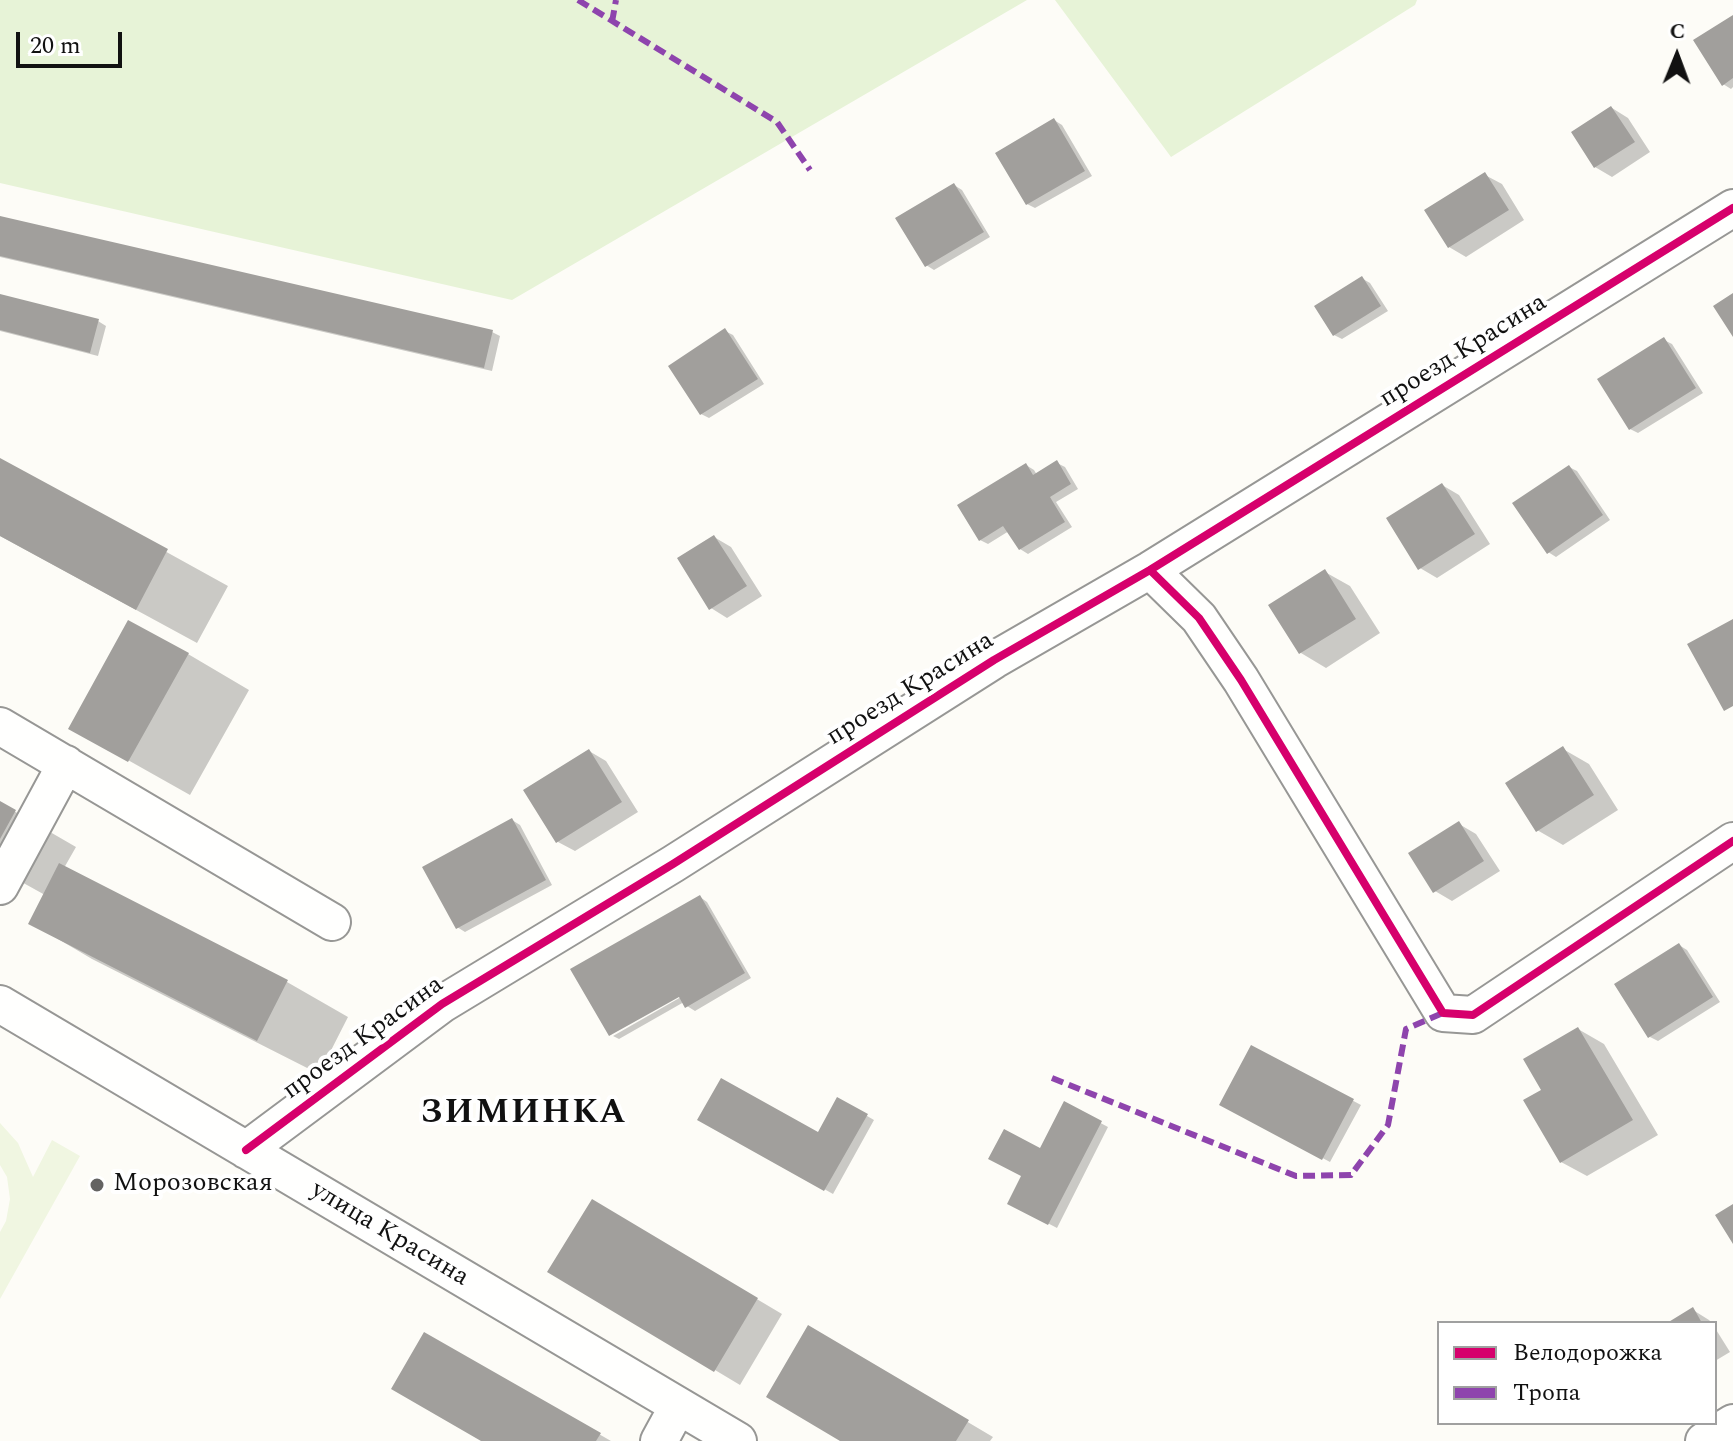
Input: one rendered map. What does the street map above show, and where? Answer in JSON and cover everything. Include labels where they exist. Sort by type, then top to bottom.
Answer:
[{"type":"street","name":"проезд Красина","points":[[246,1150],[442,1004],[673,864],[994,660],[1150,570],[1733,208]]},
{"type":"street","points":[[1150,570],[1199,618],[1241,680],[1443,1013],[1473,1015],[1733,841]]},
{"type":"street","points":[[0,726],[332,922]]},
{"type":"street","points":[[0,886],[66,764]]},
{"type":"street","name":"улица Красина","points":[[0,1004],[738,1441]]},
{"type":"street","points":[[659,1441],[678,1406]]},
{"type":"street","points":[[1704,1441],[1733,1423]]},
{"type":"green space","points":[[0,0],[1027,0],[512,300],[0,183]]},
{"type":"green space","points":[[1055,0],[1417,0],[1415,5],[1171,157]]},
{"type":"green space","points":[[0,1123],[18,1143],[33,1177],[52,1140],[80,1156],[0,1299],[0,1232],[6,1221],[10,1199],[7,1177],[0,1165]]},
{"type":"building","points":[[1733,15],[1733,78],[1722,86],[1693,40]]},
{"type":"building","points":[[1611,106],[1635,142],[1594,168],[1571,132]]},
{"type":"building","points":[[1054,118],[1085,171],[1026,205],[995,153]]},
{"type":"building","points":[[1485,172],[1509,210],[1448,248],[1424,210]]},
{"type":"building","points":[[954,183],[984,232],[925,267],[895,218]]},
{"type":"building","points":[[0,216],[493,330],[484,368],[0,256]]},
{"type":"building","points":[[1362,276],[1381,306],[1333,336],[1314,306]]},
{"type":"building","points":[[1733,293],[1733,337],[1713,306]]},
{"type":"building","points":[[0,294],[99,319],[90,353],[0,330]]},
{"type":"building","points":[[725,328],[758,379],[700,415],[668,366]]},
{"type":"building","points":[[1664,337],[1696,388],[1629,430],[1597,379]]},
{"type":"building","points":[[0,458],[168,549],[136,610],[0,536]]},
{"type":"building","points":[[1057,460],[1071,484],[1050,497],[1065,522],[1019,550],[1003,526],[979,541],[957,505],[1026,463],[1033,475]]},
{"type":"building","points":[[1569,465],[1603,515],[1547,554],[1512,503]]},
{"type":"building","points":[[1442,483],[1475,534],[1418,570],[1386,518]]},
{"type":"building","points":[[714,535],[747,586],[709,610],[677,558]]},
{"type":"building","points":[[1325,569],[1356,619],[1299,654],[1268,605]]},
{"type":"building","points":[[1733,619],[1733,706],[1724,711],[1687,644]]},
{"type":"building","points":[[128,620],[189,653],[128,762],[68,729]]},
{"type":"building","points":[[1563,746],[1594,795],[1536,832],[1505,783]]},
{"type":"building","points":[[589,749],[622,802],[556,843],[523,790]]},
{"type":"building","points":[[0,801],[16,810],[0,839]]},
{"type":"building","points":[[512,818],[546,880],[456,929],[422,867]]},
{"type":"building","points":[[1459,821],[1484,861],[1433,893],[1408,853]]},
{"type":"building","points":[[59,863],[288,980],[257,1041],[28,924]]},
{"type":"building","points":[[700,895],[745,973],[685,1008],[679,997],[609,1036],[570,969]]},
{"type":"building","points":[[1679,943],[1713,997],[1648,1038],[1614,984]]},
{"type":"building","points":[[1578,1027],[1633,1120],[1560,1163],[1523,1100],[1541,1090],[1523,1059]]},
{"type":"building","points":[[1251,1045],[1354,1099],[1322,1160],[1219,1105]]},
{"type":"building","points":[[721,1078],[818,1132],[837,1097],[868,1114],[824,1191],[697,1120]]},
{"type":"building","points":[[1064,1101],[1102,1121],[1048,1225],[1007,1204],[1021,1176],[988,1159],[1004,1129],[1040,1148]]},
{"type":"building","points":[[592,1199],[758,1298],[714,1372],[547,1272]]},
{"type":"building","points":[[1733,1204],[1733,1244],[1715,1215]]},
{"type":"building","points":[[1693,1307],[1701,1321],[1670,1321]]},
{"type":"building","points":[[808,1325],[969,1420],[956,1441],[840,1441],[766,1397]]},
{"type":"building","points":[[424,1332],[601,1433],[596,1441],[481,1441],[391,1389]]},
{"type":"marked path","points":[[578,0],[777,122],[810,170]]},
{"type":"marked path","points":[[612,22],[616,0]]},
{"type":"marked path","points":[[1052,1078],[1296,1176],[1351,1175],[1388,1125],[1406,1029],[1443,1013]]},
{"type":"cycle path","points":[[246,1150],[442,1004],[673,864],[994,660],[1150,570],[1733,208]]},
{"type":"cycle path","points":[[1150,570],[1199,618],[1241,680],[1443,1013],[1473,1015],[1733,841]]},
{"type":"place","name":"Морозовская","points":[[97,1185]]},
{"type":"district","name":"ЗИМИНКА","points":[[524,1115]]}]
